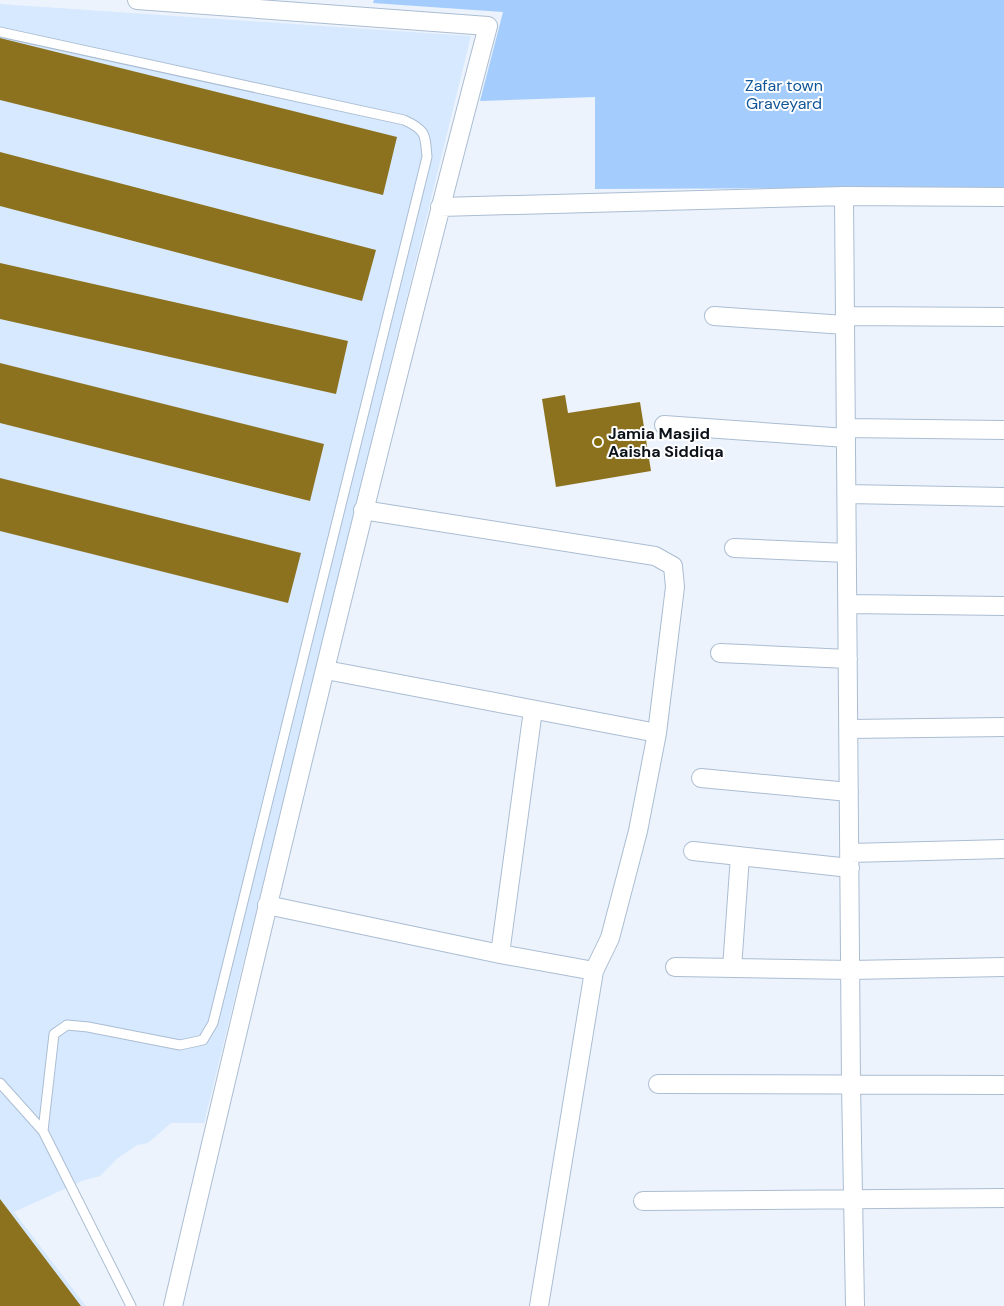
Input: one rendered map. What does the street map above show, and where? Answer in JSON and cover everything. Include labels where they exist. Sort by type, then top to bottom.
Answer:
[{"type":"street","points":[[136,0],[488,26],[363,510],[326,670],[267,905],[174,1306]]},
{"type":"street","points":[[440,206],[844,196],[1004,197]]},
{"type":"street","points":[[844,196],[855,1306]]},
{"type":"street","points":[[714,316],[845,321],[1004,317]]},
{"type":"street","points":[[664,425],[846,433],[1004,430]]},
{"type":"street","points":[[847,494],[1004,497]]},
{"type":"street","points":[[363,510],[655,556],[673,566],[675,587],[657,733],[638,831],[613,929],[594,971],[539,1306]]},
{"type":"street","points":[[734,548],[847,553]]},
{"type":"street","points":[[848,604],[1004,606]]},
{"type":"street","points":[[720,653],[848,659]]},
{"type":"street","points":[[326,670],[657,733]]},
{"type":"street","points":[[500,954],[534,710]]},
{"type":"street","points":[[849,729],[1004,727]]},
{"type":"street","points":[[701,778],[849,792]]},
{"type":"street","points":[[693,851],[740,856],[850,861],[1004,849]]},
{"type":"street","points":[[732,968],[740,856]]},
{"type":"street","points":[[267,905],[500,954],[594,971]]},
{"type":"street","points":[[675,967],[851,970],[1004,967]]},
{"type":"street","points":[[658,1084],[1004,1085]]},
{"type":"street","points":[[642,1201],[1004,1198]]},
{"type":"lane","points":[[0,32],[404,120],[420,127],[425,137],[426,157],[213,1023],[203,1040],[180,1045],[88,1026],[67,1025],[54,1034],[43,1131]]},
{"type":"lane","points":[[0,1084],[43,1131],[131,1306]]},
{"type":"shaded area","points":[[0,4],[471,36],[204,1123],[171,1123],[148,1143],[137,1145],[118,1158],[100,1176],[82,1181],[14,1212],[86,1306],[0,1306]]},
{"type":"green space","name":"Zafar town Graveyard","points":[[374,0],[1004,0],[1004,187],[595,189],[595,97],[480,101],[503,12],[373,3]]},
{"type":"building","points":[[0,38],[397,137],[383,195],[0,100]]},
{"type":"building","points":[[0,152],[376,250],[362,301],[0,206]]},
{"type":"building","points":[[0,263],[348,341],[336,394],[0,319]]},
{"type":"building","points":[[0,363],[324,444],[310,501],[0,423]]},
{"type":"building","name":"Jamia Masjid Aaisha Siddiqa","points":[[565,395],[568,413],[640,402],[651,471],[556,487],[542,399]]},
{"type":"building","points":[[0,478],[301,553],[288,603],[0,531]]},
{"type":"building","points":[[0,1199],[81,1306],[0,1306]]},
{"type":"place","name":"Jamia Masjid Aaisha Siddiqa","points":[[598,442]]}]
